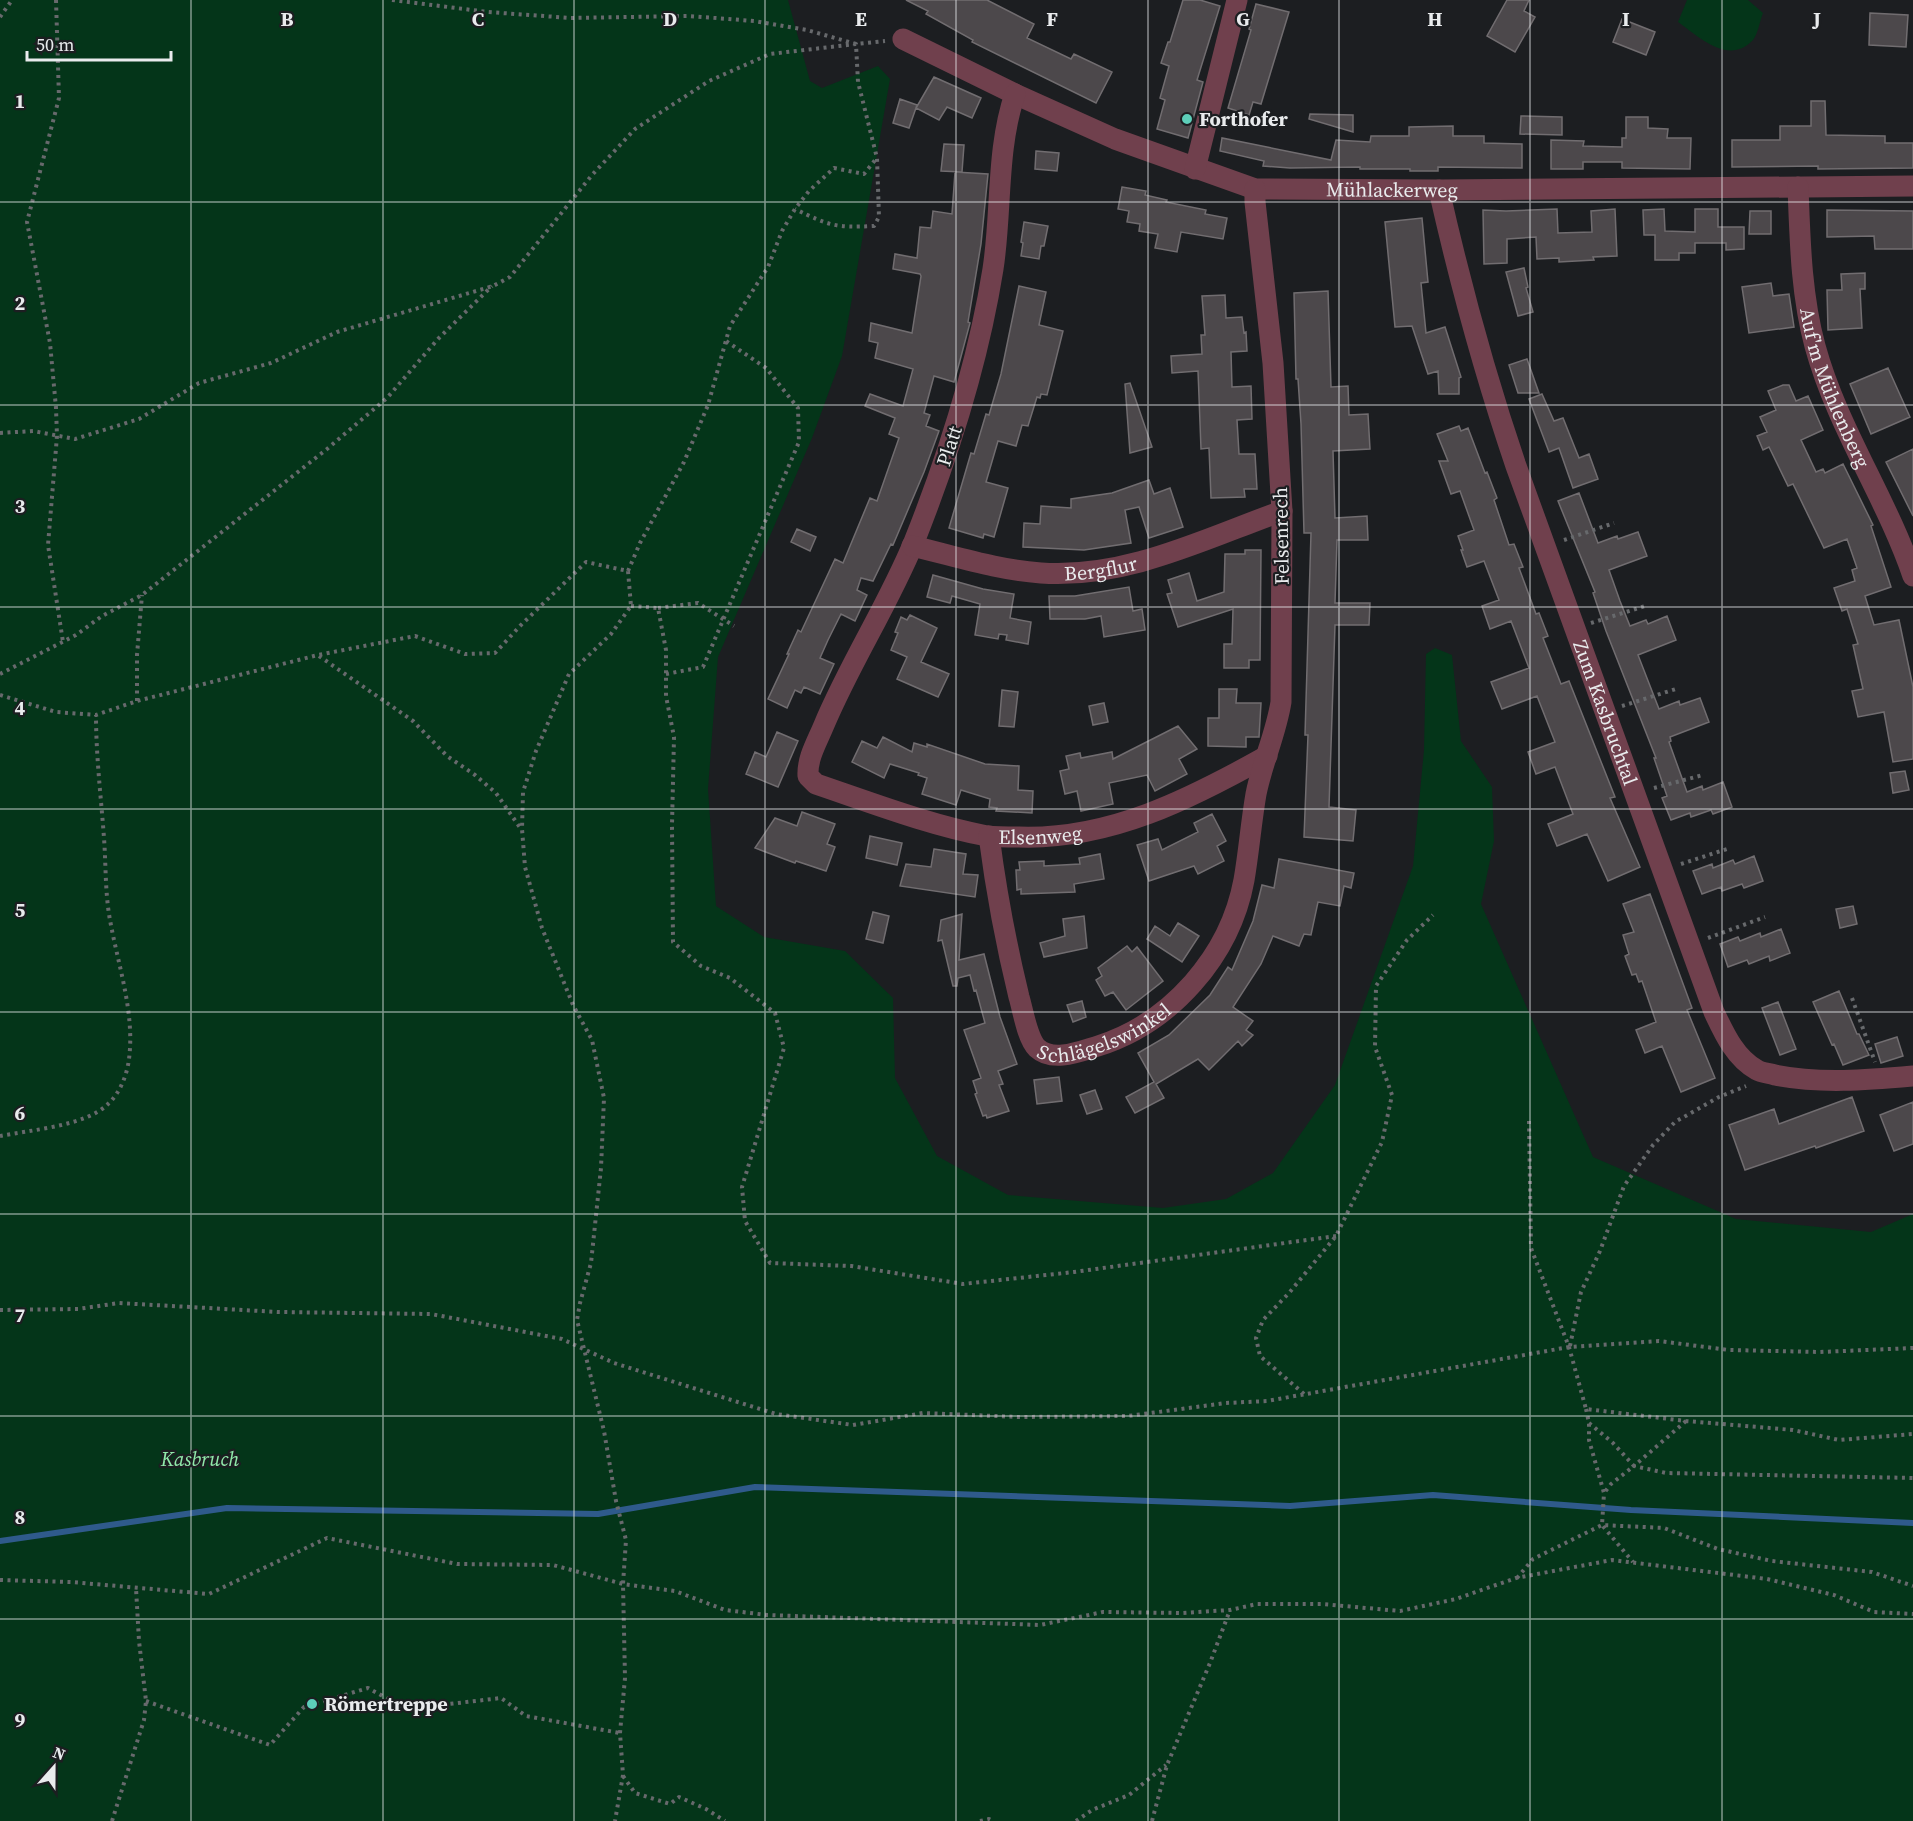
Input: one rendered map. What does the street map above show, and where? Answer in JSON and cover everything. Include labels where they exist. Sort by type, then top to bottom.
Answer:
[{"type":"street","points":[[1195,169],[1237,0]]},
{"type":"street","name":"Mühlackerweg","points":[[903,39],[1014,94],[1115,139],[1255,189],[1438,190],[1913,186]]},
{"type":"street","name":"Platt","points":[[808,776],[808,765],[830,711],[912,546],[951,442],[968,388],[983,327],[993,267],[1005,129],[1014,94]]},
{"type":"street","name":"Auf'm Mühlenberg","points":[[1798,187],[1806,307],[1815,346],[1836,405],[1888,515],[1913,576]]},
{"type":"street","name":"Felsenrech","points":[[1244,880],[1257,791],[1277,727],[1281,702],[1282,511],[1273,363],[1255,189]]},
{"type":"street","name":"Zum Kasbruchtal","points":[[1438,190],[1486,375],[1714,1012],[1727,1040],[1743,1059],[1758,1071]]},
{"type":"street","name":"Bergflur","points":[[912,546],[991,567],[1043,573],[1093,571],[1143,562],[1282,511]]},
{"type":"street","name":"Elsenweg","points":[[808,776],[816,784],[920,819],[989,836],[1064,836],[1111,827],[1175,804],[1268,756]]},
{"type":"street","name":"Schlägelswinkel","points":[[989,836],[1000,907],[1027,1027],[1037,1048],[1051,1055],[1073,1054],[1120,1039],[1151,1020],[1180,998],[1206,968],[1225,937],[1244,880]]},
{"type":"street","points":[[1758,1071],[1790,1078],[1835,1080],[1913,1076]]},
{"type":"path","points":[[0,17],[12,0]]},
{"type":"path","points":[[56,0],[58,98],[27,222],[50,344],[57,436],[48,544],[63,642]]},
{"type":"path","points":[[392,0],[488,12],[571,18],[689,16],[754,21],[807,30],[856,44]]},
{"type":"path","points":[[0,433],[33,431],[75,438],[139,419],[199,383],[271,363],[336,332],[493,286],[510,277],[592,175],[635,129],[709,81],[770,54],[903,39]]},
{"type":"path","points":[[795,209],[826,224],[844,228],[874,226],[879,217],[877,158],[858,82],[856,44]]},
{"type":"path","points":[[615,1821],[623,1775],[620,1733],[626,1678],[623,1584],[626,1540],[578,1320],[580,1303],[591,1263],[601,1168],[604,1098],[592,1040],[573,1005],[542,928],[525,867],[522,829],[523,792],[536,750],[569,674],[611,634],[631,606],[628,571],[640,543],[684,462],[708,405],[730,326],[768,267],[782,231],[809,191],[834,168],[864,174],[877,158]]},
{"type":"path","points":[[0,674],[63,642],[102,616],[142,595],[327,449],[387,398],[438,339],[493,286]]},
{"type":"path","points":[[666,674],[703,667],[799,442],[798,408],[766,368],[726,341]]},
{"type":"path","points":[[1546,547],[1614,523]]},
{"type":"path","points":[[0,695],[56,712],[96,715],[137,701],[318,655],[415,636],[465,654],[495,653],[586,562],[628,571]]},
{"type":"path","points":[[137,701],[137,655],[142,595]]},
{"type":"path","points":[[631,606],[658,608],[698,603],[734,626]]},
{"type":"path","points":[[1575,628],[1645,606]]},
{"type":"path","points":[[658,608],[666,650],[666,696],[674,737],[672,942],[701,966],[730,978],[775,1013],[784,1048],[742,1187],[745,1221],[770,1263],[851,1266],[963,1284],[1074,1272],[1336,1236]]},
{"type":"path","points":[[318,655],[413,722],[447,756],[496,793],[522,829]]},
{"type":"path","points":[[1606,711],[1679,688]]},
{"type":"path","points":[[0,1136],[68,1122],[90,1115],[108,1105],[125,1077],[129,1058],[128,1012],[121,967],[109,918],[96,746],[96,715]]},
{"type":"path","points":[[1636,793],[1703,775]]},
{"type":"path","points":[[1690,861],[1730,848]]},
{"type":"path","points":[[1305,1395],[1260,1356],[1256,1338],[1263,1320],[1289,1293],[1336,1236],[1382,1142],[1392,1095],[1375,1047],[1376,986],[1407,940],[1433,915]]},
{"type":"path","points":[[1690,945],[1765,917]]},
{"type":"path","points":[[1852,998],[1870,1046]]},
{"type":"path","points":[[1569,1347],[1581,1292],[1600,1251],[1624,1186],[1653,1145],[1675,1122],[1719,1097],[1746,1087],[1758,1071]]},
{"type":"path","points":[[1529,1121],[1531,1248],[1569,1347],[1586,1409],[1589,1423],[1588,1440],[1604,1493],[1602,1525],[1634,1563]]},
{"type":"path","points":[[0,1310],[78,1309],[119,1304],[278,1312],[431,1314],[562,1340],[614,1363],[776,1414],[853,1425],[923,1413],[1019,1417],[1128,1416],[1226,1403],[1267,1401],[1569,1347],[1659,1341],[1740,1351],[1820,1352],[1913,1348]]},
{"type":"path","points":[[1586,1409],[1686,1421],[1793,1430],[1839,1440],[1913,1434]]},
{"type":"path","points":[[1604,1493],[1611,1484],[1686,1421]]},
{"type":"path","points":[[1589,1423],[1614,1443],[1634,1466],[1666,1473],[1913,1478]]},
{"type":"path","points":[[1516,1578],[1533,1559],[1602,1525],[1664,1528],[1718,1549],[1772,1561],[1872,1572],[1913,1586]]},
{"type":"path","points":[[0,1580],[70,1582],[209,1594],[327,1538],[457,1564],[553,1565],[623,1584],[675,1591],[725,1610],[767,1615],[1040,1625],[1103,1612],[1183,1613],[1230,1610],[1257,1604],[1322,1604],[1400,1611],[1456,1599],[1516,1578],[1612,1560],[1767,1580],[1834,1595],[1874,1612],[1913,1614]]},
{"type":"path","points":[[112,1821],[144,1720],[146,1701],[136,1588]]},
{"type":"path","points":[[1152,1821],[1167,1765],[1230,1610]]},
{"type":"path","points":[[146,1701],[270,1745],[304,1707],[368,1688],[406,1709],[501,1698],[526,1716],[620,1733]]},
{"type":"path","points":[[1076,1821],[1092,1810],[1129,1795],[1167,1765]]},
{"type":"path","points":[[623,1775],[635,1793],[670,1803],[679,1797],[706,1809],[725,1821]]},
{"type":"path","points":[[980,1821],[989,1819],[993,1821]]},
{"type":"green space","name":"Kasbruch","points":[[0,0],[788,0],[810,81],[822,88],[878,66],[890,79],[842,356],[812,438],[718,657],[708,789],[716,906],[764,937],[845,951],[893,998],[895,1078],[937,1156],[1008,1195],[1163,1208],[1226,1199],[1273,1173],[1335,1085],[1413,866],[1424,750],[1426,654],[1435,648],[1452,655],[1461,741],[1492,787],[1494,841],[1481,904],[1593,1157],[1736,1219],[1871,1232],[1913,1214],[1913,1821],[0,1821]]},
{"type":"green space","points":[[1687,0],[1748,0],[1763,13],[1758,31],[1753,40],[1744,47],[1724,50],[1714,46],[1678,22]]},
{"type":"building","points":[[906,0],[987,0],[1034,24],[1027,38],[1071,59],[1074,54],[1112,72],[1096,103],[972,42],[973,40],[926,14],[928,11]]},
{"type":"building","points":[[1183,0],[1200,0],[1220,6],[1197,80],[1203,82],[1188,138],[1157,129],[1165,100],[1160,98],[1169,66],[1161,63]]},
{"type":"building","points":[[1507,0],[1529,0],[1524,11],[1535,17],[1515,52],[1487,36]]},
{"type":"building","points":[[1256,4],[1289,12],[1261,104],[1253,102],[1249,115],[1228,108],[1251,30],[1249,29]]},
{"type":"building","points":[[1870,13],[1908,15],[1906,47],[1869,45]]},
{"type":"building","points":[[1622,19],[1655,32],[1646,55],[1613,42]]},
{"type":"building","points":[[934,77],[981,98],[972,118],[947,107],[939,120],[916,108]]},
{"type":"building","points":[[900,99],[917,105],[909,128],[893,123]]},
{"type":"building","points":[[1811,101],[1825,101],[1826,135],[1885,136],[1885,143],[1913,143],[1913,168],[1732,167],[1732,140],[1780,140],[1780,126],[1811,126]]},
{"type":"building","points":[[1310,114],[1353,115],[1353,132],[1309,119]]},
{"type":"building","points":[[1521,116],[1562,117],[1562,135],[1520,134]]},
{"type":"building","points":[[1626,117],[1648,117],[1648,128],[1668,129],[1667,138],[1691,138],[1690,169],[1622,168],[1622,162],[1583,162],[1583,169],[1551,169],[1551,140],[1584,141],[1583,146],[1622,147],[1622,138],[1626,138]]},
{"type":"building","points":[[1453,126],[1453,136],[1484,136],[1484,143],[1522,144],[1522,168],[1438,167],[1438,171],[1410,171],[1410,169],[1360,169],[1360,167],[1290,168],[1263,166],[1264,161],[1220,151],[1222,138],[1331,160],[1336,140],[1370,142],[1371,136],[1409,136],[1409,127]]},
{"type":"building","points":[[944,144],[964,145],[962,172],[941,171]]},
{"type":"building","points":[[1036,151],[1059,153],[1057,171],[1035,169]]},
{"type":"building","points":[[955,172],[988,174],[981,244],[968,322],[970,323],[954,382],[934,376],[924,413],[930,415],[926,426],[939,431],[893,545],[891,544],[873,581],[861,578],[857,590],[867,595],[855,621],[841,614],[828,640],[820,658],[834,664],[820,694],[804,687],[801,693],[795,690],[787,708],[768,699],[798,630],[801,632],[835,559],[843,563],[870,498],[877,501],[899,438],[889,434],[895,418],[865,406],[870,394],[903,406],[913,369],[875,358],[878,343],[869,341],[871,323],[912,333],[921,276],[893,269],[895,254],[917,258],[920,227],[931,228],[933,211],[952,214]]},
{"type":"building","points":[[1122,187],[1146,191],[1145,195],[1167,200],[1166,202],[1206,210],[1205,214],[1227,218],[1223,239],[1181,232],[1177,252],[1155,248],[1158,234],[1139,231],[1140,224],[1127,222],[1129,211],[1118,209]]},
{"type":"building","points":[[1557,209],[1558,233],[1592,232],[1591,211],[1615,209],[1617,256],[1559,262],[1559,258],[1537,259],[1536,237],[1507,239],[1507,263],[1484,264],[1483,210]]},
{"type":"building","points":[[1664,209],[1665,231],[1695,232],[1695,209],[1718,209],[1718,227],[1744,227],[1744,249],[1726,250],[1726,243],[1695,243],[1695,253],[1679,253],[1679,260],[1655,260],[1655,235],[1644,235],[1643,210]]},
{"type":"building","points":[[1827,210],[1913,211],[1913,249],[1875,249],[1874,236],[1827,237]]},
{"type":"building","points":[[1750,211],[1771,211],[1771,234],[1749,234]]},
{"type":"building","points":[[1422,218],[1428,282],[1421,283],[1426,333],[1445,327],[1461,377],[1459,378],[1459,394],[1439,394],[1438,371],[1428,374],[1412,326],[1395,327],[1385,222]]},
{"type":"building","points":[[1024,222],[1048,226],[1039,259],[1021,256]]},
{"type":"building","points":[[1524,268],[1528,287],[1526,288],[1533,312],[1518,316],[1506,272]]},
{"type":"building","points":[[1865,273],[1865,289],[1860,289],[1862,328],[1828,330],[1827,290],[1842,290],[1841,274]]},
{"type":"building","points":[[1771,283],[1773,296],[1789,294],[1794,327],[1749,333],[1742,287]]},
{"type":"building","points":[[1019,286],[1046,292],[1039,325],[1063,331],[1047,395],[1041,394],[1040,398],[1037,397],[1028,426],[1022,425],[1016,446],[998,441],[986,482],[1008,488],[994,537],[984,534],[983,538],[949,528],[971,453],[974,454],[986,414],[989,415],[1001,374]]},
{"type":"building","points":[[1328,291],[1331,387],[1348,386],[1349,415],[1368,414],[1370,449],[1333,451],[1335,518],[1367,516],[1368,540],[1337,540],[1335,603],[1370,603],[1369,625],[1335,625],[1329,807],[1356,810],[1353,841],[1304,837],[1311,533],[1304,533],[1294,293]]},
{"type":"building","points":[[1225,295],[1226,318],[1242,317],[1244,333],[1246,332],[1247,351],[1231,352],[1232,387],[1251,386],[1252,419],[1237,420],[1239,454],[1255,454],[1257,489],[1244,489],[1245,497],[1211,498],[1209,448],[1201,449],[1198,371],[1172,373],[1171,356],[1202,354],[1201,335],[1205,335],[1202,296]]},
{"type":"building","points":[[1527,359],[1539,393],[1518,393],[1509,365]]},
{"type":"building","points":[[1888,368],[1910,417],[1871,434],[1850,384]]},
{"type":"building","points":[[1130,383],[1152,447],[1130,453],[1125,384]]},
{"type":"building","points":[[1789,385],[1796,401],[1808,396],[1823,430],[1801,440],[1816,472],[1823,469],[1825,473],[1843,464],[1873,525],[1871,526],[1891,587],[1865,596],[1874,625],[1899,620],[1913,687],[1913,759],[1893,762],[1884,712],[1858,717],[1852,691],[1863,689],[1853,645],[1858,644],[1847,609],[1842,611],[1834,588],[1855,581],[1852,570],[1857,568],[1847,539],[1824,548],[1793,484],[1788,486],[1769,447],[1763,450],[1757,436],[1767,432],[1760,417],[1776,410],[1768,391]]},
{"type":"building","points":[[1542,394],[1554,421],[1563,418],[1579,458],[1589,454],[1598,479],[1573,488],[1559,448],[1549,452],[1529,399]]},
{"type":"building","points":[[1459,426],[1461,431],[1468,428],[1485,473],[1487,472],[1497,498],[1494,500],[1509,545],[1514,544],[1523,567],[1519,568],[1536,614],[1539,613],[1548,636],[1543,638],[1561,684],[1569,681],[1615,797],[1610,798],[1640,867],[1608,881],[1587,834],[1557,846],[1548,824],[1573,814],[1555,767],[1536,774],[1528,752],[1555,742],[1537,696],[1502,709],[1491,682],[1529,668],[1511,621],[1490,629],[1482,606],[1499,600],[1484,561],[1467,567],[1461,550],[1463,550],[1458,536],[1474,530],[1460,491],[1451,494],[1439,461],[1448,461],[1437,434]]},
{"type":"building","points":[[1913,449],[1913,516],[1886,462]]},
{"type":"building","points":[[1149,480],[1154,494],[1170,488],[1183,527],[1149,538],[1139,507],[1125,510],[1131,543],[1084,550],[1023,547],[1024,523],[1040,524],[1041,506],[1071,508],[1071,499],[1112,493]]},
{"type":"building","points":[[1579,493],[1598,543],[1638,532],[1647,556],[1609,570],[1630,626],[1646,620],[1648,624],[1667,616],[1676,640],[1638,655],[1659,709],[1679,701],[1680,705],[1700,698],[1709,722],[1670,737],[1669,742],[1687,792],[1702,786],[1703,790],[1723,782],[1732,807],[1713,814],[1711,810],[1691,817],[1690,813],[1671,820],[1662,798],[1667,796],[1654,758],[1656,758],[1606,631],[1593,593],[1595,592],[1558,501]]},
{"type":"building","points":[[797,529],[816,537],[810,551],[791,542]]},
{"type":"building","points":[[1245,550],[1261,550],[1260,660],[1249,660],[1249,668],[1224,668],[1224,644],[1232,644],[1233,609],[1178,627],[1167,594],[1172,593],[1168,580],[1189,573],[1197,601],[1224,592],[1225,554],[1245,554]]},
{"type":"building","points":[[933,575],[983,589],[1014,594],[1010,618],[1031,622],[1028,644],[1006,640],[1007,635],[999,634],[998,639],[975,635],[980,604],[952,596],[950,603],[927,597]]},
{"type":"building","points":[[1129,587],[1133,611],[1142,609],[1145,630],[1104,637],[1101,616],[1085,619],[1050,619],[1049,596],[1075,596]]},
{"type":"building","points":[[910,615],[937,628],[921,662],[949,674],[938,697],[897,679],[907,657],[891,650],[901,617],[907,620]]},
{"type":"building","points":[[1219,689],[1237,689],[1236,703],[1261,703],[1259,737],[1246,737],[1246,747],[1208,746],[1208,718],[1219,718]]},
{"type":"building","points":[[1002,690],[1018,692],[1014,727],[999,726]]},
{"type":"building","points":[[1104,703],[1108,722],[1093,725],[1089,706]]},
{"type":"building","points":[[1178,726],[1197,749],[1179,759],[1187,774],[1155,791],[1147,775],[1109,783],[1113,804],[1081,811],[1077,791],[1065,794],[1060,771],[1069,769],[1066,756],[1080,753],[1081,758],[1112,752],[1113,759]]},
{"type":"building","points":[[777,732],[798,741],[778,787],[746,774],[755,752],[766,757]]},
{"type":"building","points":[[883,737],[912,752],[914,743],[927,747],[927,744],[985,764],[1019,766],[1018,790],[1033,791],[1032,813],[996,811],[997,808],[989,807],[990,799],[961,790],[956,805],[922,794],[927,778],[918,775],[919,773],[890,764],[884,778],[852,762],[862,741],[877,748]]},
{"type":"building","points":[[1905,771],[1909,790],[1893,793],[1890,773]]},
{"type":"building","points":[[802,812],[835,824],[827,844],[835,847],[826,871],[796,861],[795,863],[755,848],[775,818],[797,826]]},
{"type":"building","points":[[1212,814],[1226,841],[1217,846],[1224,861],[1198,874],[1194,866],[1149,881],[1137,845],[1158,839],[1162,850],[1198,832],[1194,823]]},
{"type":"building","points":[[870,836],[902,843],[897,865],[866,858]]},
{"type":"building","points":[[934,849],[966,854],[963,874],[978,875],[975,897],[900,886],[906,864],[931,867]]},
{"type":"building","points":[[1100,854],[1104,879],[1074,884],[1075,892],[1021,894],[1021,889],[1017,890],[1016,870],[1020,870],[1019,862],[1044,861],[1044,866],[1080,864],[1079,858]]},
{"type":"building","points":[[1754,856],[1763,881],[1744,888],[1742,884],[1722,891],[1721,887],[1702,894],[1693,871],[1712,864],[1713,868],[1733,860],[1735,864]]},
{"type":"building","points":[[1279,859],[1354,873],[1351,888],[1344,886],[1340,906],[1318,902],[1311,935],[1304,934],[1299,946],[1273,936],[1261,964],[1233,1007],[1253,1021],[1246,1030],[1253,1035],[1242,1046],[1238,1041],[1209,1070],[1198,1059],[1156,1084],[1164,1098],[1135,1113],[1126,1097],[1154,1082],[1138,1053],[1169,1035],[1210,995],[1228,967],[1232,970],[1253,921],[1262,885],[1274,888]]},
{"type":"building","points":[[1650,894],[1692,1008],[1687,1010],[1715,1078],[1681,1092],[1662,1046],[1645,1053],[1636,1030],[1656,1022],[1642,981],[1639,982],[1636,974],[1632,975],[1625,956],[1629,954],[1623,935],[1634,932],[1623,904]]},
{"type":"building","points":[[1853,906],[1857,924],[1840,928],[1836,909]]},
{"type":"building","points":[[873,912],[889,916],[883,943],[866,939]]},
{"type":"building","points":[[962,914],[959,960],[984,954],[1000,1017],[1017,1064],[998,1071],[1003,1084],[999,1085],[1009,1111],[987,1118],[986,1115],[983,1116],[975,1094],[977,1093],[973,1081],[981,1078],[964,1030],[985,1023],[976,990],[974,991],[970,975],[958,978],[957,986],[953,986],[942,940],[938,941],[941,920]]},
{"type":"building","points":[[1084,916],[1087,948],[1044,957],[1040,943],[1065,936],[1063,919]]},
{"type":"building","points":[[1178,923],[1199,936],[1182,962],[1147,939],[1155,926],[1170,936]]},
{"type":"building","points":[[1781,929],[1790,953],[1770,961],[1769,956],[1749,964],[1747,960],[1728,967],[1720,944],[1738,937],[1740,941],[1760,933],[1761,937]]},
{"type":"building","points":[[1127,946],[1132,952],[1137,947],[1163,981],[1126,1010],[1113,992],[1105,996],[1096,980],[1102,976],[1098,968]]},
{"type":"building","points":[[1839,991],[1857,1034],[1869,1055],[1843,1065],[1813,1002]]},
{"type":"building","points":[[1082,1001],[1086,1017],[1073,1022],[1067,1005]]},
{"type":"building","points":[[1778,1002],[1796,1049],[1780,1055],[1762,1008]]},
{"type":"building","points":[[1897,1037],[1903,1056],[1881,1063],[1875,1044]]},
{"type":"building","points":[[1059,1077],[1062,1101],[1037,1104],[1034,1080]]},
{"type":"building","points":[[1095,1090],[1102,1109],[1087,1114],[1080,1095]]},
{"type":"building","points":[[1852,1097],[1864,1131],[1745,1170],[1729,1125],[1774,1109],[1779,1124]]},
{"type":"building","points":[[1913,1102],[1913,1144],[1894,1151],[1880,1115]]},
{"type":"waterway","points":[[0,1541],[227,1508],[598,1514],[755,1487],[1290,1506],[1433,1495],[1631,1510],[1913,1523]]},
{"type":"place","name":"Forthofer","points":[[1187,119]]},
{"type":"place","name":"Römertreppe","points":[[312,1704]]}]
